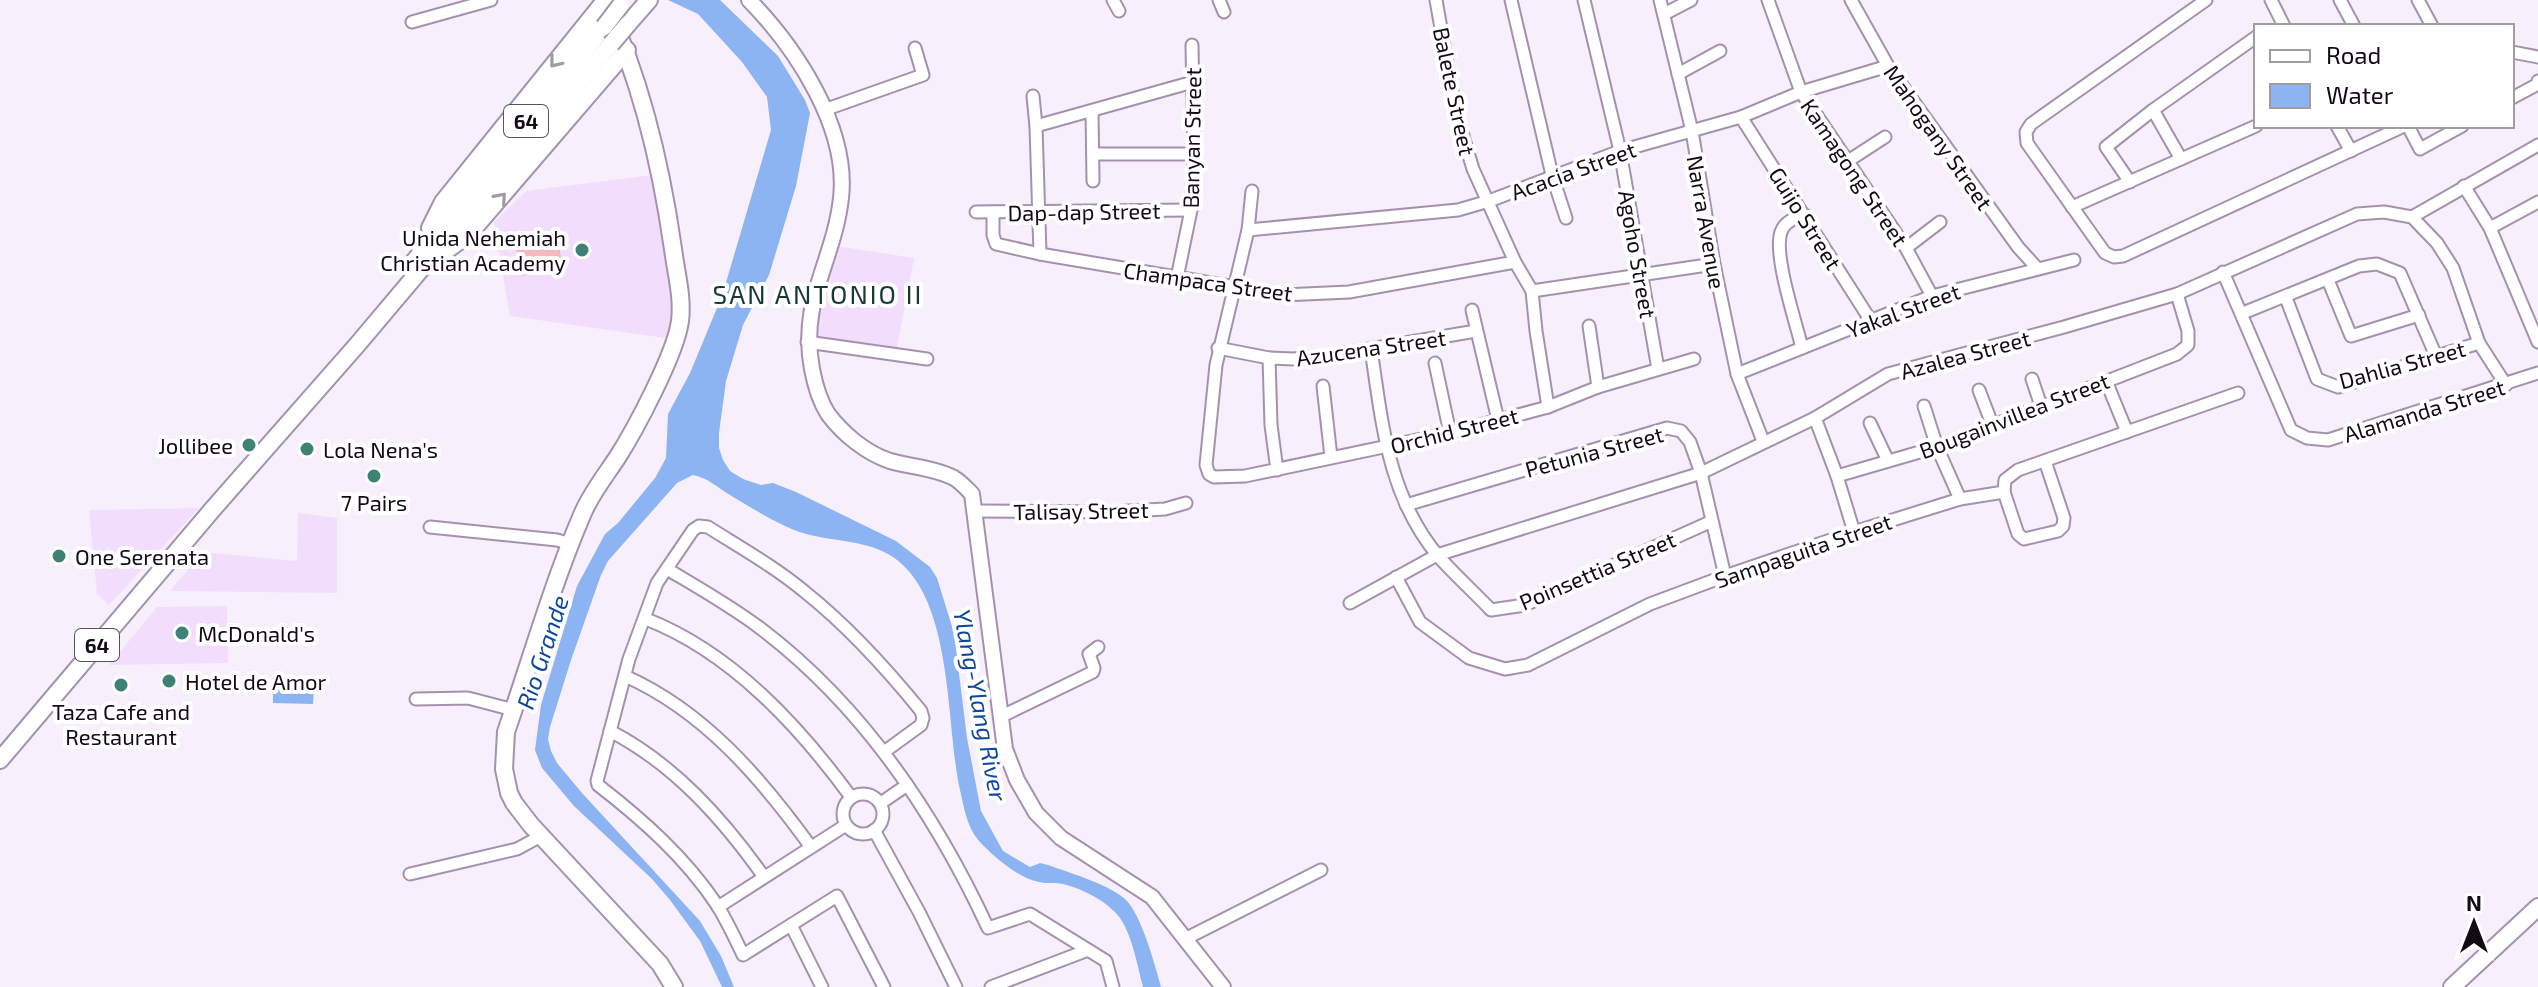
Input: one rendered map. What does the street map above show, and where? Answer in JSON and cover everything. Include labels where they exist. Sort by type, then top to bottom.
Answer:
[{"type":"main road","name":"64","points":[[418,264],[619,47],[628,24],[648,1]]},
{"type":"main road","name":"64","points":[[0,760],[357,345],[604,27],[613,2]]},
{"type":"main road","points":[[613,2],[619,47],[644,105],[669,219],[679,288],[680,325],[644,408],[624,447],[584,510],[571,544],[514,710],[504,747],[506,782],[514,803],[541,836],[660,964],[674,987]]},
{"type":"main road","points":[[418,264],[443,202],[613,2]]},
{"type":"main road","points":[[2452,987],[2538,907]]},
{"type":"street","points":[[412,22],[491,0]]},
{"type":"street","points":[[749,0],[782,37],[824,110],[837,141],[841,196],[827,257],[811,304],[807,342],[816,390],[827,412],[843,432],[864,449],[888,460],[956,479],[972,494],[1005,749],[1017,780],[1036,813],[1061,838],[1152,897],[1223,987]]},
{"type":"street","name":"Balete Street","points":[[1436,0],[1456,113],[1473,169],[1515,262],[1532,291],[1548,407]]},
{"type":"street","points":[[1511,0],[1552,175],[1566,218]]},
{"type":"street","name":"Agoho Street","points":[[1584,0],[1620,151],[1658,369]]},
{"type":"street","name":"Narra Avenue","points":[[1660,0],[1692,131],[1714,264],[1737,374],[1763,441]]},
{"type":"street","points":[[1664,14],[1691,0]]},
{"type":"street","name":"Kamagong Street","points":[[1768,0],[1801,92],[1906,248],[1932,296]]},
{"type":"street","name":"Mahogany Street","points":[[1851,0],[1888,66],[2018,247],[2037,268]]},
{"type":"street","points":[[2206,0],[2031,124],[2026,132],[2027,143],[2105,253],[2114,257],[2123,256],[2402,128]]},
{"type":"street","points":[[2271,0],[2278,24]]},
{"type":"street","points":[[2340,0],[2353,24]]},
{"type":"street","points":[[2418,0],[2431,24]]},
{"type":"street","points":[[2130,182],[2106,147],[2254,38]]},
{"type":"street","name":"Banyan Street","points":[[1177,278],[1191,210],[1194,154],[1192,45]]},
{"type":"street","points":[[824,110],[923,75],[915,48]]},
{"type":"street","points":[[1678,74],[1720,51]]},
{"type":"street","points":[[2514,52],[2538,57]]},
{"type":"street","name":"Acacia Street","points":[[1248,230],[1458,210],[1620,151],[1741,117],[1801,92],[1888,66]]},
{"type":"street","points":[[2514,97],[2538,84],[2538,81]]},
{"type":"street","points":[[1036,126],[1193,82]]},
{"type":"street","points":[[1033,96],[1040,254]]},
{"type":"street","points":[[2153,110],[2181,159]]},
{"type":"street","points":[[1092,111],[1093,181]]},
{"type":"street","name":"Guijo Street","points":[[1741,117],[1871,321]]},
{"type":"street","points":[[2072,207],[2254,127]]},
{"type":"street","points":[[2338,128],[2351,151]]},
{"type":"street","points":[[2407,128],[2420,149],[2447,130]]},
{"type":"street","points":[[1848,161],[1885,137]]},
{"type":"street","points":[[2506,385],[2479,343],[2453,268],[2437,243],[2412,217],[2538,145]]},
{"type":"street","points":[[1093,154],[1194,154]]},
{"type":"street","points":[[2464,186],[2490,228],[2538,342]]},
{"type":"street","points":[[1218,348],[1236,288],[1248,230],[1252,191]]},
{"type":"street","points":[[2490,228],[2538,202]]},
{"type":"street","name":"Dap-dap Street","points":[[976,212],[1191,210]]},
{"type":"street","name":"Champaca Street","points":[[993,212],[996,244],[1283,295],[1349,292],[1515,262]]},
{"type":"street","name":"Azalea Street","points":[[1350,603],[1437,555],[1701,473],[1815,418],[1888,374],[2177,294],[2357,214],[2384,212],[2412,217]]},
{"type":"street","points":[[1802,348],[1778,249],[1782,229],[1790,220],[1805,215]]},
{"type":"street","points":[[1906,248],[1940,222]]},
{"type":"street","name":"Yakal Street","points":[[1737,374],[1932,296],[2074,260]]},
{"type":"street","points":[[1532,291],[1714,264]]},
{"type":"street","points":[[2243,313],[2359,266],[2377,264],[2400,273],[2436,356]]},
{"type":"street","name":"Alamanda Street","points":[[2223,272],[2291,430],[2307,438],[2328,440],[2538,373]]},
{"type":"street","points":[[2328,280],[2351,336],[2419,315]]},
{"type":"street","name":"Bougainvillea Street","points":[[1837,476],[1937,447],[2177,354],[2188,345],[2188,331],[2177,294]]},
{"type":"street","name":"Dahlia Street","points":[[2286,298],[2317,379],[2338,387],[2479,343]]},
{"type":"street","points":[[1472,310],[1498,420]]},
{"type":"street","points":[[1589,326],[1598,387]]},
{"type":"street","name":"Azucena Street","points":[[1218,348],[1269,358],[1328,356],[1476,331]]},
{"type":"street","points":[[807,342],[927,359]]},
{"type":"street","name":"Orchid Street","points":[[1218,348],[1206,465],[1209,474],[1214,477],[1245,476],[1450,433],[1548,407],[1598,387],[1694,359]]},
{"type":"street","name":"Poinsettia Street","points":[[1371,349],[1385,447],[1406,505],[1437,555],[1491,610],[1525,605],[1710,522]]},
{"type":"street","points":[[1269,358],[1271,425],[1277,470]]},
{"type":"street","points":[[1435,363],[1450,433]]},
{"type":"street","points":[[2032,379],[2041,406]]},
{"type":"street","points":[[2106,381],[2127,432]]},
{"type":"street","points":[[1323,386],[1331,457]]},
{"type":"street","points":[[1979,390],[1992,424]]},
{"type":"street","points":[[2045,461],[2064,518],[2063,526],[2058,531],[2024,539],[2018,534],[2004,492],[2005,480],[2018,470],[2238,393]]},
{"type":"street","points":[[1924,406],[1937,447],[1960,499]]},
{"type":"street","points":[[1815,418],[1854,532]]},
{"type":"street","points":[[1870,423],[1888,461]]},
{"type":"street","name":"Petunia Street","points":[[1406,505],[1667,428],[1681,431],[1690,442],[1701,473],[1725,576]]},
{"type":"street","name":"Sampaguita Street","points":[[1396,577],[1420,622],[1469,658],[1505,669],[1528,665],[1650,604],[1725,576],[1960,499],[2004,492]]},
{"type":"street","name":"Talisay Street","points":[[976,511],[1110,512],[1165,509],[1186,503]]},
{"type":"street","points":[[884,752],[921,725],[921,711],[864,645],[805,592],[708,527],[699,526],[693,530],[657,583],[625,676],[598,785],[664,840],[718,907],[743,955],[837,896],[884,987]]},
{"type":"street","points":[[430,527],[571,544]]},
{"type":"street","points":[[667,569],[761,629],[815,675],[884,752],[963,874],[988,928],[1030,914],[1106,961],[1113,987]]},
{"type":"street","points":[[646,619],[668,627],[697,645],[762,695],[809,744],[851,797]]},
{"type":"street","points":[[1000,717],[1093,672],[1089,654],[1098,647]]},
{"type":"street","points":[[625,676],[668,699],[721,742],[777,800],[811,847]]},
{"type":"street","points":[[416,699],[468,698],[514,710]]},
{"type":"street","points":[[610,731],[644,751],[699,797],[764,877]]},
{"type":"street","points":[[881,803],[907,785]]},
{"type":"street","points":[[865,794],[881,803],[883,820],[874,830],[866,834],[857,833],[846,825],[843,812],[851,797],[865,794]]},
{"type":"street","points":[[718,907],[846,825]]},
{"type":"street","points":[[874,830],[956,987]]},
{"type":"street","points":[[410,874],[517,849],[541,836]]},
{"type":"street","points":[[1185,939],[1321,870]]},
{"type":"street","points":[[791,925],[822,987]]},
{"type":"street","points":[[991,987],[1088,950]]},
{"type":"shaded area","name":"Unida Nehemiah Christian Academy","points":[[653,175],[670,277],[673,315],[665,338],[510,316],[494,222],[526,191]]},
{"type":"shaded area","points":[[558,241],[563,268],[521,276],[516,249]]},
{"type":"shaded area","points":[[836,246],[914,258],[896,353],[810,339]]},
{"type":"shaded area","points":[[199,508],[109,605],[97,594],[89,510]]},
{"type":"shaded area","points":[[298,513],[337,518],[337,593],[170,591],[203,552],[297,561]]},
{"type":"shaded area","name":"McDonald's","points":[[227,606],[228,663],[109,665],[157,607]]},
{"type":"water","points":[[668,0],[720,0],[778,56],[810,113],[796,186],[769,275],[743,325],[726,381],[719,433],[723,460],[730,471],[743,479],[761,485],[773,483],[796,492],[896,541],[930,567],[937,578],[954,633],[967,738],[981,811],[1003,851],[1030,867],[1040,863],[1048,865],[1099,884],[1125,899],[1142,927],[1161,987],[1143,987],[1128,934],[1120,918],[1108,906],[1071,886],[1039,882],[1023,876],[999,860],[975,836],[966,817],[960,790],[944,661],[936,628],[925,597],[910,572],[877,549],[805,534],[786,526],[698,476],[693,475],[677,483],[608,561],[571,660],[548,739],[557,763],[582,793],[700,921],[721,956],[734,987],[722,987],[700,941],[652,879],[574,806],[542,768],[535,750],[541,705],[577,586],[605,534],[655,478],[666,458],[668,414],[690,373],[722,296],[771,130],[767,97],[742,62],[698,14]]},
{"type":"water","points":[[273,686],[314,687],[313,704],[273,703]]},
{"type":"place","name":"Unida Nehemiah Christian Academy","points":[[582,250]]},
{"type":"place","name":"Jollibee","points":[[249,445]]},
{"type":"place","name":"Lola Nena's","points":[[307,449]]},
{"type":"place","name":"7 Pairs","points":[[374,476]]},
{"type":"place","name":"One Serenata","points":[[59,556]]},
{"type":"place","name":"McDonald's","points":[[182,633]]},
{"type":"place","name":"Hotel de Amor","points":[[169,681]]},
{"type":"place","name":"Taza Cafe and Restaurant","points":[[121,685]]},
{"type":"district","name":"SAN ANTONIO II","points":[[818,293]]},
{"type":"water label","name":"Rio Grande","points":[[542,652]]},
{"type":"water label","name":"Ylang-Ylang River","points":[[981,705]]}]
